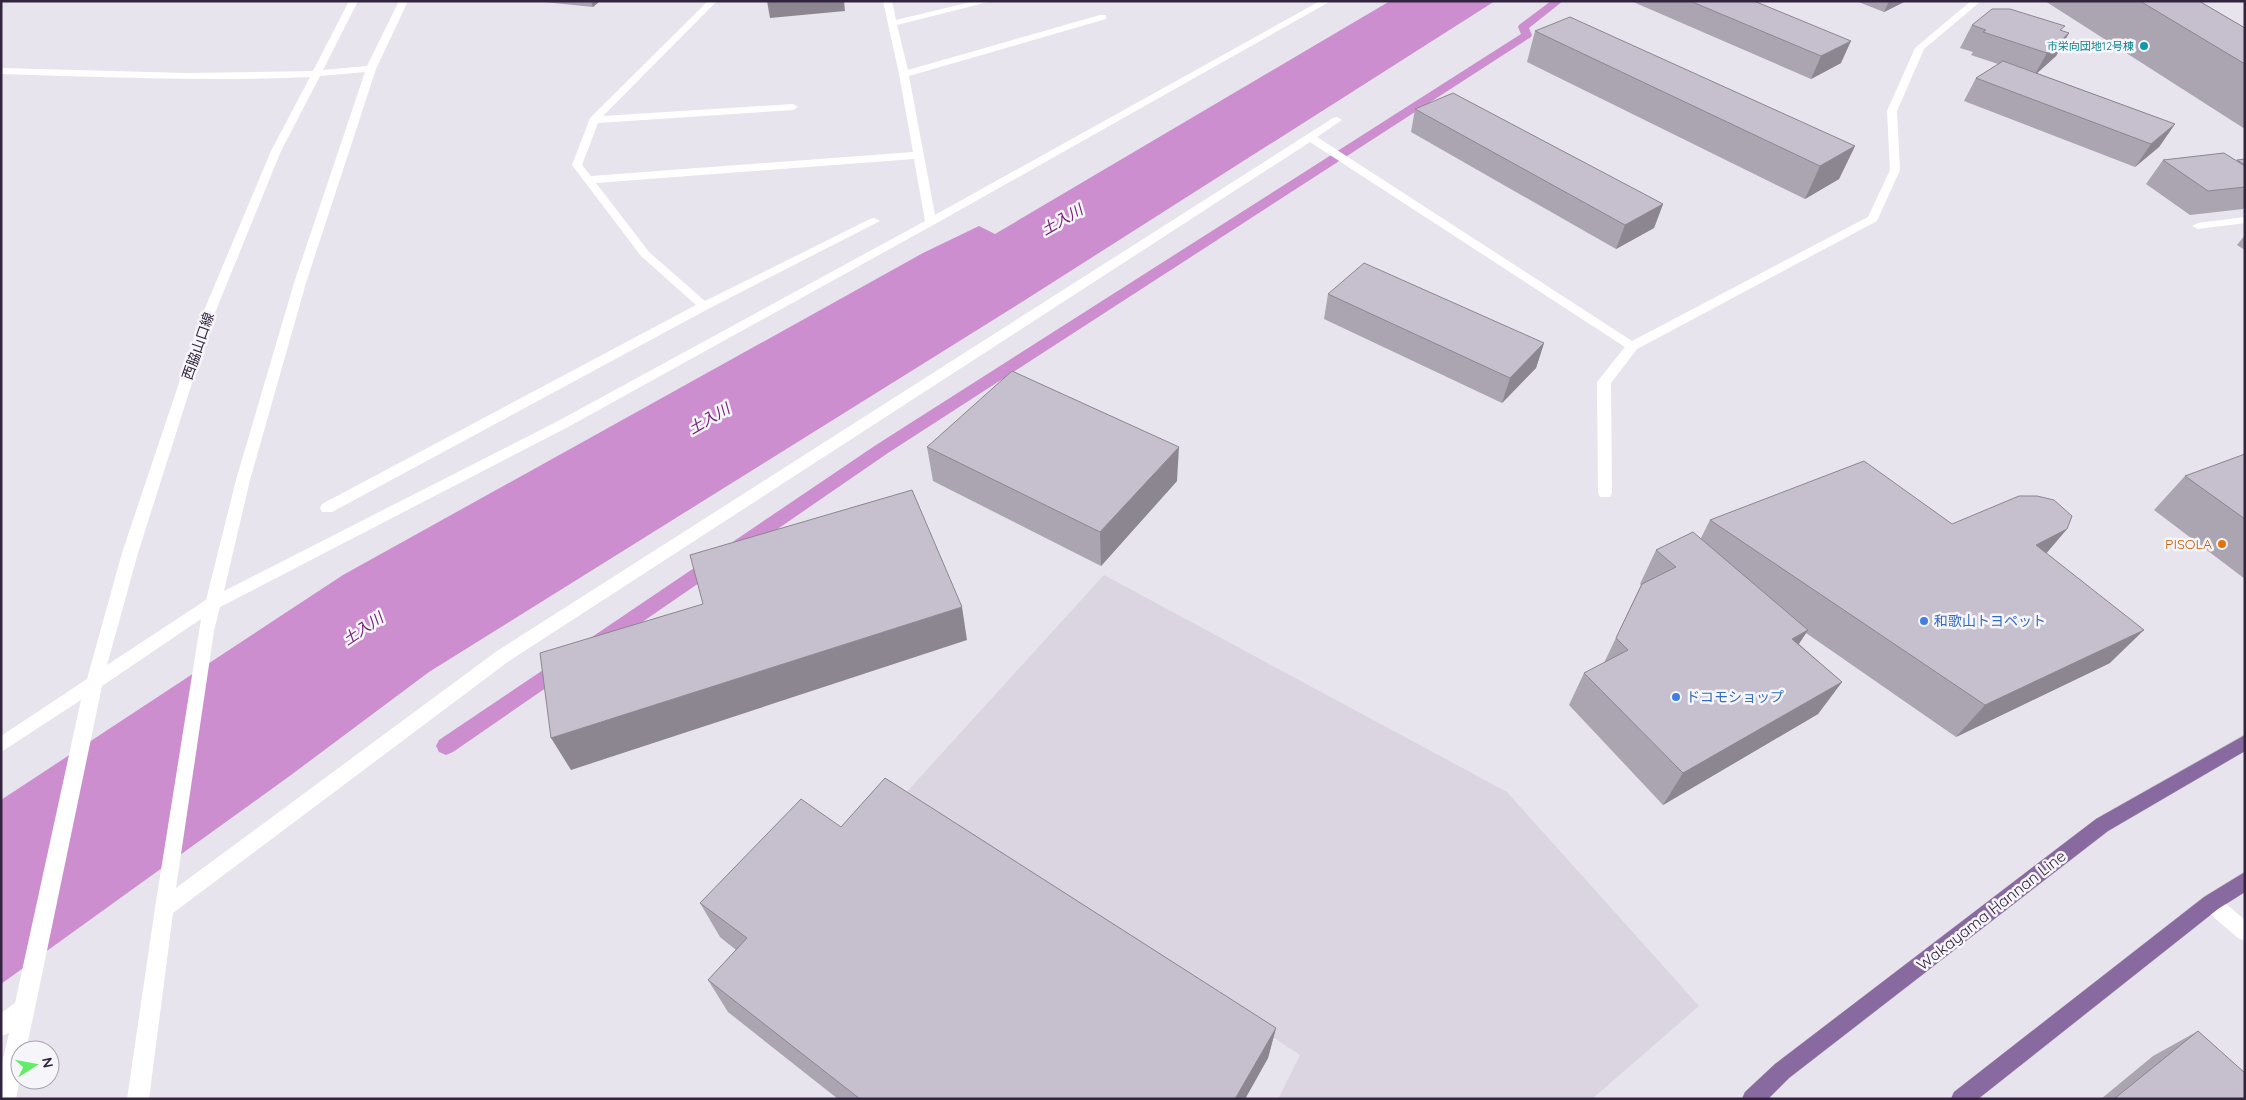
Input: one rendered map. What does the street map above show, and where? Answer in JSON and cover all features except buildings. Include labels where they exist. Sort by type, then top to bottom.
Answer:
[{"type":"main road","name":"Wakayama Hannan Line","points":[[1752,1099],[1782,1071],[2102,825],[2245,742]]},
{"type":"main road","points":[[1961,1099],[2211,903],[2245,881]]},
{"type":"street","name":"西脇山口線","points":[[5,1099],[87,709],[130,553],[206,320],[276,151],[354,1]]},
{"type":"street","points":[[138,1099],[164,908],[206,631],[244,480],[300,283],[372,69],[404,1]]},
{"type":"street","points":[[704,306],[645,254],[577,165],[594,120],[713,1]]},
{"type":"street","points":[[887,1],[904,74],[931,222]]},
{"type":"street","points":[[893,22],[988,1]]},
{"type":"street","points":[[1,745],[213,603],[563,424],[931,222],[1327,1]]},
{"type":"street","points":[[1605,493],[1604,382],[1632,346],[1873,219],[1894,170],[1892,111],[1920,48],[1977,1]]},
{"type":"street","points":[[904,74],[1103,17]]},
{"type":"street","points":[[1,70],[166,75],[316,75],[372,69]]},
{"type":"street","points":[[594,120],[793,107]]},
{"type":"street","points":[[164,908],[503,656],[1337,120]]},
{"type":"street","points":[[1311,138],[1632,346]]},
{"type":"street","points":[[588,180],[920,155]]},
{"type":"street","points":[[2198,226],[2245,220]]},
{"type":"street","points":[[327,508],[704,306],[874,221]]},
{"type":"street","points":[[2211,903],[2245,932]]},
{"type":"street","points":[[1,1026],[25,1008]]},
{"type":"shaded area","points":[[1104,575],[1507,792],[1699,1006],[1592,1099],[1278,1099],[1300,1055],[903,796]]},
{"type":"water","name":"土入川","points":[[1390,1],[1495,1],[1014,307],[429,672],[291,775],[1,984],[1,800],[343,575],[923,253],[979,226],[995,234]]},
{"type":"waterway","points":[[596,644],[882,449],[1527,35],[1523,27],[1558,1]]},
{"type":"waterway","points":[[446,746],[562,667]]},
{"type":"place","name":"市栄向団地12号棟","points":[[2144,46]]},
{"type":"place","name":"PISOLA","points":[[2222,544]]},
{"type":"place","name":"和歌山トヨペット","points":[[1924,621]]},
{"type":"place","name":"ドコモショップ","points":[[1676,697]]}]
